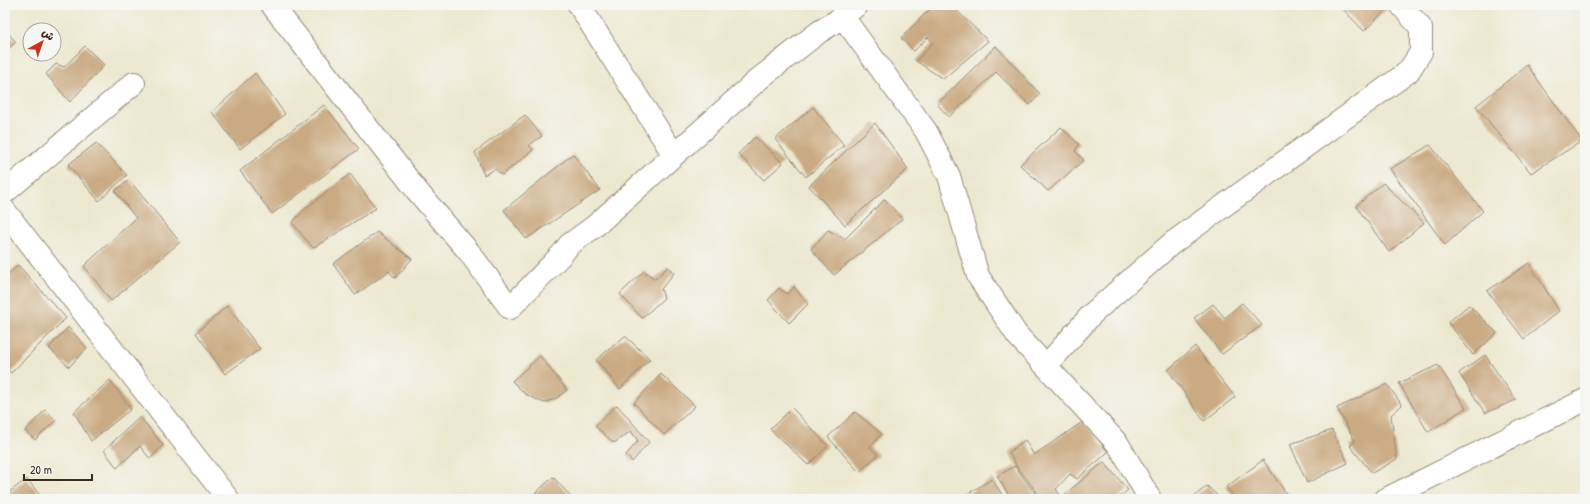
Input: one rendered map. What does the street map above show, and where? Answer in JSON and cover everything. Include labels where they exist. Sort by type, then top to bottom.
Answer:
[{"type":"street","points":[[272,5],[418,192],[469,252],[510,308],[569,245],[595,226],[760,78],[819,32],[850,11],[926,131],[949,176],[978,276],[1018,335],[1118,444],[1150,499]]},
{"type":"street","points":[[579,5],[674,155]]},
{"type":"street","points":[[1046,366],[1092,314],[1172,244],[1408,72],[1421,52],[1421,28],[1401,5]]},
{"type":"street","points":[[5,192],[134,83]]},
{"type":"street","points":[[5,211],[228,499]]},
{"type":"street","points":[[1386,499],[1585,400]]},
{"type":"building","points":[[934,5],[951,5],[988,41],[943,79],[916,61],[933,43],[928,37],[914,51],[901,38]]},
{"type":"building","points":[[1339,5],[1391,5],[1364,31]]},
{"type":"building","points":[[5,30],[16,42],[5,52]]},
{"type":"building","points":[[85,46],[104,65],[70,102],[46,74],[56,64],[64,67]]},
{"type":"building","points":[[996,46],[1040,94],[1030,105],[996,72],[949,117],[937,104]]},
{"type":"building","points":[[1527,65],[1582,141],[1531,173],[1476,106]]},
{"type":"building","points":[[255,73],[285,114],[240,149],[212,112]]},
{"type":"building","points":[[324,105],[359,149],[272,214],[240,171]]},
{"type":"building","points":[[813,107],[844,145],[806,177],[775,139]]},
{"type":"building","points":[[525,115],[542,136],[529,145],[533,150],[502,175],[495,169],[484,175],[475,152]]},
{"type":"building","points":[[875,123],[908,169],[845,225],[809,186]]},
{"type":"building","points":[[1061,127],[1079,144],[1075,151],[1084,160],[1048,191],[1020,165]]},
{"type":"building","points":[[755,137],[783,163],[764,180],[738,154]]},
{"type":"building","points":[[96,143],[127,175],[99,201],[68,165]]},
{"type":"building","points":[[1430,145],[1483,211],[1445,245],[1390,169]]},
{"type":"building","points":[[573,154],[600,190],[526,239],[504,210]]},
{"type":"building","points":[[350,174],[376,208],[313,248],[292,223],[302,211]]},
{"type":"building","points":[[129,180],[180,242],[111,301],[84,266],[136,218],[115,191]]},
{"type":"building","points":[[1383,183],[1424,223],[1389,252],[1356,206]]},
{"type":"building","points":[[885,199],[902,219],[834,275],[811,249],[828,230],[845,239]]},
{"type":"building","points":[[377,232],[412,259],[395,278],[389,271],[355,295],[333,264]]},
{"type":"building","points":[[1529,263],[1559,311],[1524,339],[1487,291]]},
{"type":"building","points":[[18,265],[66,318],[11,373],[5,367],[5,277]]},
{"type":"building","points":[[668,267],[674,273],[661,289],[664,298],[642,318],[620,294],[644,271],[655,279]]},
{"type":"building","points":[[794,287],[808,304],[789,323],[768,300],[779,288],[787,294]]},
{"type":"building","points":[[1242,303],[1262,325],[1222,354],[1194,318],[1213,304],[1225,318]]},
{"type":"building","points":[[1469,305],[1497,333],[1473,355],[1448,322]]},
{"type":"building","points":[[227,306],[260,349],[225,374],[196,333]]},
{"type":"building","points":[[68,327],[87,348],[69,367],[49,348]]},
{"type":"building","points":[[625,336],[650,359],[620,389],[596,360]]},
{"type":"building","points":[[1195,346],[1235,397],[1204,421],[1168,370]]},
{"type":"building","points":[[1485,355],[1516,400],[1485,413],[1459,373]]},
{"type":"building","points":[[540,356],[567,390],[557,398],[544,403],[525,394],[512,381]]},
{"type":"building","points":[[1438,365],[1466,408],[1428,432],[1399,383]]},
{"type":"building","points":[[661,374],[695,406],[664,435],[634,403]]},
{"type":"building","points":[[110,380],[131,409],[91,441],[74,412]]},
{"type":"building","points":[[1387,384],[1402,405],[1391,415],[1397,459],[1372,473],[1350,446],[1355,441],[1337,408]]},
{"type":"building","points":[[617,405],[649,442],[632,462],[626,455],[638,441],[631,431],[614,443],[595,426]]},
{"type":"building","points":[[792,408],[828,446],[808,465],[770,429]]},
{"type":"building","points":[[45,410],[56,420],[35,440],[25,431]]},
{"type":"building","points":[[855,412],[882,434],[870,447],[878,455],[859,472],[828,437]]},
{"type":"building","points":[[140,417],[163,445],[150,459],[140,446],[117,468],[104,450]]},
{"type":"building","points":[[1084,421],[1108,452],[1077,479],[1070,474],[1056,489],[1062,498],[1061,499],[1042,499],[1016,465],[1009,452],[1025,440],[1034,455]]},
{"type":"building","points":[[1332,430],[1348,463],[1307,483],[1290,444]]},
{"type":"building","points":[[1263,460],[1290,499],[1235,499],[1226,487]]},
{"type":"building","points":[[1104,462],[1128,490],[1117,499],[1069,499],[1065,494]]},
{"type":"building","points":[[1015,466],[1039,499],[1011,499],[997,476]]},
{"type":"building","points":[[553,477],[573,499],[529,499]]},
{"type":"building","points":[[27,479],[43,499],[5,499],[5,495]]},
{"type":"building","points":[[992,479],[1005,499],[959,499]]},
{"type":"building","points":[[1207,486],[1221,499],[1191,499],[1196,495]]}]
